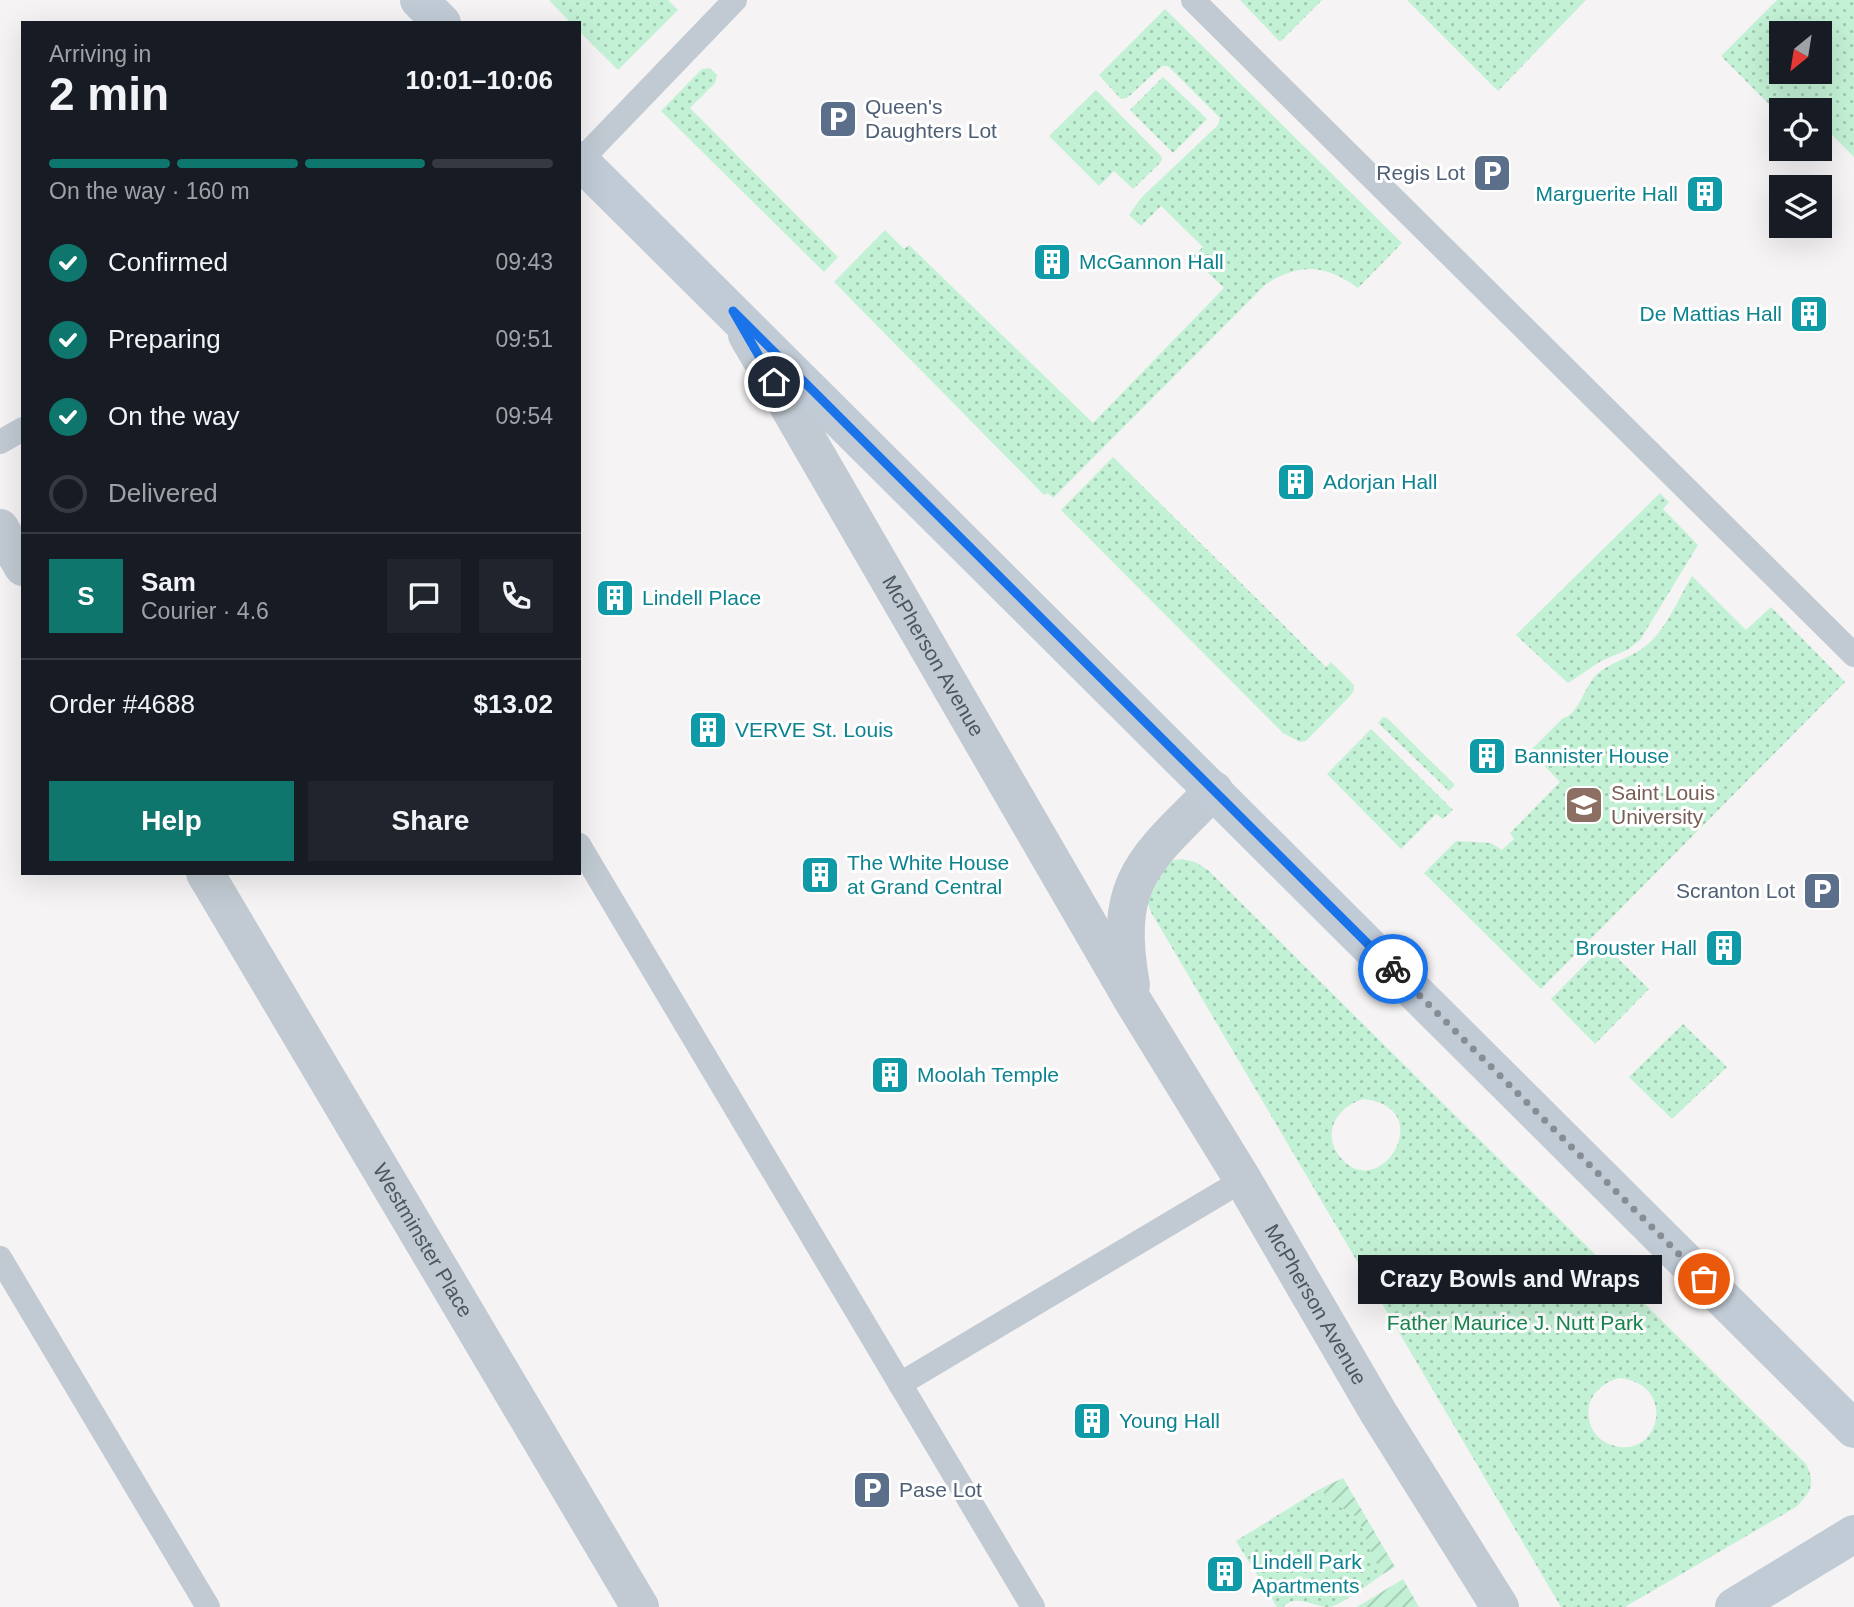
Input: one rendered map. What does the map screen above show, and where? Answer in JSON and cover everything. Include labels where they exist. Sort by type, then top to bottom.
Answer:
[{"type":"main road","points":[[419,0],[440,21]]},
{"type":"main road","points":[[581,161],[1854,1429]]},
{"type":"main road","points":[[1734,1607],[1854,1534]]},
{"type":"street","name":"McPherson Avenue","points":[[733,311],[1133,1001],[1378,1412],[1500,1607]]},
{"type":"street","points":[[0,528],[21,564]]},
{"type":"street","name":"McPherson Avenue","points":[[1133,1001],[1126,962],[1125,932],[1127,901],[1134,880],[1153,853],[1214,790]]},
{"type":"street","name":"Westminster Place","points":[[206,875],[640,1607]]},
{"type":"lane","points":[[581,159],[736,0]]},
{"type":"lane","points":[[1194,0],[1854,655]]},
{"type":"lane","points":[[0,442],[21,430]]},
{"type":"lane","points":[[581,848],[1033,1607]]},
{"type":"lane","points":[[900,1384],[1242,1180]]},
{"type":"lane","points":[[0,1258],[208,1607]]},
{"type":"green space","points":[[549,0],[668,0],[678,10],[618,70],[581,33],[581,21],[569,21]]},
{"type":"green space","points":[[1240,0],[1322,0],[1280,42]]},
{"type":"green space","points":[[1407,0],[1586,0],[1498,91]]},
{"type":"green space","points":[[1777,0],[1854,0],[1854,157],[1832,135],[1832,98],[1769,98],[1769,104],[1721,56]]},
{"type":"green space","points":[[1165,9],[1402,243],[1358,288],[1334,274],[1312,269],[1290,272],[1266,284],[1053,498],[1048,493],[1044,495],[834,282],[885,230],[904,249],[909,245],[1093,423],[1224,288],[1192,257],[1203,247],[1161,206],[1141,226],[1129,215],[1141,198],[1218,125],[1220,118],[1168,66],[1162,66],[1127,98],[1121,99],[1099,75]]},
{"type":"green space","points":[[710,68],[717,75],[715,83],[690,108],[838,257],[824,272],[661,111],[702,69]]},
{"type":"green space","points":[[1163,77],[1207,119],[1173,153],[1130,110]]},
{"type":"green space","points":[[1096,90],[1161,156],[1162,160],[1158,165],[1133,189],[1114,171],[1099,186],[1049,136]]},
{"type":"green space","points":[[1113,457],[1326,667],[1331,662],[1354,685],[1350,696],[1306,741],[1300,742],[1283,733],[1061,510]]},
{"type":"green space","points":[[1660,493],[1669,502],[1663,509],[1698,545],[1640,640],[1568,683],[1516,635]]},
{"type":"green space","points":[[1692,576],[1746,630],[1771,607],[1845,682],[1541,989],[1424,873],[1456,841],[1491,843],[1502,850],[1514,839],[1510,833],[1560,782],[1530,751],[1577,707],[1595,676],[1651,642]]},
{"type":"green space","points":[[1383,717],[1455,785],[1449,791],[1378,723]]},
{"type":"green space","points":[[1371,729],[1453,810],[1443,819],[1436,814],[1401,849],[1327,774]]},
{"type":"green space","name":"Father Maurice J. Nutt Park","points":[[1182,859],[1195,862],[1208,870],[1806,1464],[1811,1477],[1810,1487],[1796,1507],[1625,1607],[1561,1607],[1151,912],[1147,901],[1169,861]],"holes":[[[1363,1099],[1386,1106],[1398,1118],[1400,1134],[1395,1149],[1385,1162],[1371,1170],[1355,1169],[1340,1157],[1332,1139],[1332,1130],[1339,1115]],[[1619,1378],[1637,1383],[1649,1392],[1655,1405],[1656,1418],[1652,1431],[1643,1441],[1631,1447],[1615,1446],[1600,1439],[1589,1418],[1588,1410],[1593,1396],[1604,1385]]]},
{"type":"green space","points":[[1604,945],[1649,989],[1595,1044],[1551,999]]},
{"type":"green space","points":[[1683,1024],[1727,1067],[1672,1119],[1629,1077]]},
{"type":"green space","points":[[1343,1478],[1395,1567],[1383,1574],[1374,1559],[1358,1518],[1332,1502],[1320,1489]]},
{"type":"green space","points":[[1320,1489],[1332,1502],[1358,1518],[1374,1559],[1383,1574],[1349,1598],[1330,1607],[1294,1601],[1277,1607],[1236,1541]]},
{"type":"green space","points":[[1403,1579],[1419,1607],[1357,1607]]},
{"type":"way so far","points":[[1393,969],[1704,1279]]},
{"type":"place","name":"Queen's Daughters Lot","points":[[838,119]]},
{"type":"place","name":"Regis Lot","points":[[1492,173]]},
{"type":"place","name":"Marguerite Hall","points":[[1705,194]]},
{"type":"place","name":"McGannon Hall","points":[[1052,262]]},
{"type":"place","name":"De Mattias Hall","points":[[1809,314]]},
{"type":"place","name":"Adorjan Hall","points":[[1296,482]]},
{"type":"place","name":"Lindell Place","points":[[615,598]]},
{"type":"place","name":"VERVE St. Louis","points":[[708,730]]},
{"type":"place","name":"Bannister House","points":[[1487,756]]},
{"type":"place","name":"Saint Louis University","points":[[1584,805]]},
{"type":"place","name":"The White House at Grand Central","points":[[820,875]]},
{"type":"place","name":"Scranton Lot","points":[[1822,891]]},
{"type":"place","name":"Brouster Hall","points":[[1724,948]]},
{"type":"place","name":"Moolah Temple","points":[[890,1075]]},
{"type":"place","name":"Crazy Bowls and Wraps","points":[[1704,1279]]},
{"type":"place","name":"Young Hall","points":[[1092,1421]]},
{"type":"place","name":"Pase Lot","points":[[872,1490]]},
{"type":"place","name":"Lindell Park Apartments","points":[[1225,1574]]},
{"type":"route","points":[[774,382],[733,311],[1393,969]]}]
